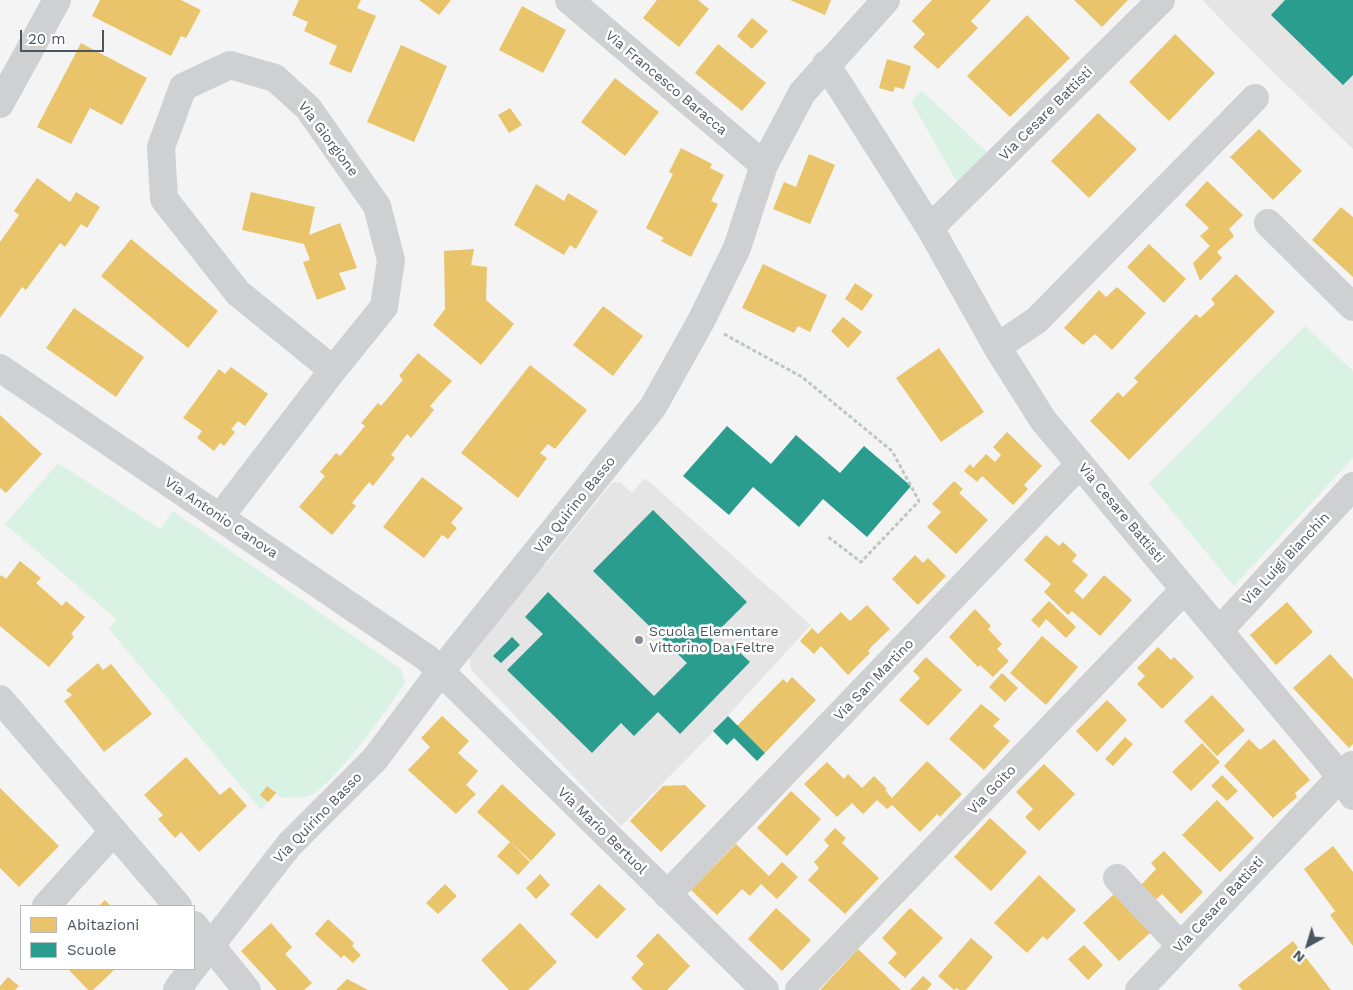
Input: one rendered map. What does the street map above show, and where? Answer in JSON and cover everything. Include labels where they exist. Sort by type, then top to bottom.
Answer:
[{"type":"street","points":[[0,104],[57,0]]},
{"type":"street","name":"Via Francesco Baracca","points":[[569,0],[764,165]]},
{"type":"street","name":"Via Quirino Basso","points":[[195,960],[202,934],[376,759],[440,672],[653,407],[702,321],[737,248],[764,165],[802,93],[826,64],[886,0]]},
{"type":"street","name":"Via Cesare Battisti","points":[[930,228],[1161,0]]},
{"type":"street","name":"Via Cesare Battisti","points":[[826,64],[930,228],[997,347],[1043,420],[1184,590],[1349,779],[1139,990]]},
{"type":"street","name":"Via Giorgione","points":[[220,517],[384,307],[391,260],[377,206],[308,108],[275,78],[230,65],[183,87],[161,146],[164,199],[238,293],[333,370]]},
{"type":"street","points":[[997,347],[1037,320],[1255,98]]},
{"type":"street","points":[[1268,223],[1353,308]]},
{"type":"street","name":"Via Antonio Canova","points":[[0,368],[427,658],[440,672]]},
{"type":"street","name":"Via San Martino","points":[[668,895],[1080,464]]},
{"type":"street","name":"Via Luigi Bianchin","points":[[1219,631],[1353,486]]},
{"type":"street","name":"Via Goito","points":[[799,990],[1184,590]]},
{"type":"street","name":"Via Mario Bertuol","points":[[440,672],[764,990]]},
{"type":"street","points":[[0,699],[177,905]]},
{"type":"street","points":[[47,905],[114,831]]},
{"type":"street","points":[[1117,878],[1181,946]]},
{"type":"street","points":[[202,934],[247,990]]},
{"type":"street","name":"Via Quirino Basso","points":[[177,990],[192,970]]},
{"type":"path","points":[[702,321],[802,377],[892,451],[919,501],[862,562],[827,536]]},
{"type":"shaded area","points":[[1202,0],[1353,0],[1353,149],[1269,68]]},
{"type":"shaded area","name":"Scuola Elementare Vittorino Da Feltre","points":[[645,478],[811,625],[710,735],[621,826],[471,670],[469,656],[612,483],[620,482],[632,493]]},
{"type":"green space","points":[[922,91],[987,152],[957,182],[911,101]]},
{"type":"green space","points":[[1305,326],[1353,371],[1353,458],[1234,586],[1149,483]]},
{"type":"green space","points":[[58,463],[160,529],[173,511],[401,669],[405,683],[360,746],[331,779],[318,790],[308,796],[298,797],[281,798],[276,793],[261,810],[109,629],[116,619],[5,524]]},
{"type":"building: Abitazioni","points":[[100,0],[181,0],[201,10],[186,38],[181,36],[171,56],[92,16]]},
{"type":"building: Abitazioni","points":[[299,0],[361,0],[357,8],[376,16],[351,73],[329,64],[337,46],[304,31],[308,22],[292,15]]},
{"type":"building: Abitazioni","points":[[419,0],[451,0],[439,15]]},
{"type":"building: Abitazioni","points":[[657,0],[698,0],[709,9],[679,47],[643,18]]},
{"type":"building: Abitazioni","points":[[790,0],[831,0],[825,15]]},
{"type":"building: Abitazioni","points":[[932,0],[991,0],[971,21],[978,28],[938,69],[913,47],[925,34],[912,21]]},
{"type":"building: Abitazioni","points":[[1074,0],[1128,0],[1102,27]]},
{"type":"building: Abitazioni","points":[[522,6],[566,30],[543,73],[499,50]]},
{"type":"building: Abitazioni","points":[[1027,15],[1070,58],[1010,117],[967,76]]},
{"type":"building: Abitazioni","points":[[752,18],[768,31],[752,49],[737,36]]},
{"type":"building: Abitazioni","points":[[1175,34],[1215,73],[1169,121],[1129,82]]},
{"type":"building: Abitazioni","points":[[81,43],[147,78],[122,125],[90,108],[71,144],[37,127]]},
{"type":"building: Abitazioni","points":[[718,44],[766,83],[742,111],[695,73]]},
{"type":"building: Abitazioni","points":[[401,45],[447,66],[414,142],[367,122]]},
{"type":"building: Abitazioni","points":[[887,59],[911,66],[904,89],[895,87],[893,92],[879,88]]},
{"type":"building: Abitazioni","points":[[615,78],[659,112],[625,156],[581,122]]},
{"type":"building: Abitazioni","points":[[510,108],[522,125],[509,133],[498,115]]},
{"type":"building: Abitazioni","points":[[1098,113],[1137,149],[1089,198],[1051,161]]},
{"type":"building: Abitazioni","points":[[1259,129],[1302,171],[1273,200],[1230,157]]},
{"type":"building: Abitazioni","points":[[681,148],[712,164],[710,168],[724,175],[711,201],[718,204],[691,257],[661,241],[664,238],[646,228],[673,174],[669,172]]},
{"type":"building: Abitazioni","points":[[809,154],[835,165],[810,224],[773,209],[784,182],[796,187]]},
{"type":"building: Abitazioni","points":[[37,178],[70,202],[76,192],[100,207],[87,228],[81,224],[65,247],[60,243],[26,290],[22,287],[0,318],[0,242],[19,215],[14,211]]},
{"type":"building: Abitazioni","points":[[1207,181],[1243,215],[1229,229],[1234,236],[1217,252],[1222,258],[1200,281],[1193,263],[1210,246],[1200,236],[1209,228],[1185,205]]},
{"type":"building: Abitazioni","points":[[536,184],[564,201],[568,193],[598,211],[576,249],[570,245],[564,255],[514,225]]},
{"type":"building: Abitazioni","points":[[251,192],[315,207],[309,235],[340,223],[357,268],[339,273],[346,289],[317,300],[303,262],[310,260],[304,244],[242,230]]},
{"type":"building: Abitazioni","points":[[1341,207],[1353,217],[1353,277],[1312,240]]},
{"type":"building: Abitazioni","points":[[131,239],[218,311],[188,348],[101,276]]},
{"type":"building: Abitazioni","points":[[1149,244],[1186,279],[1164,303],[1127,267]]},
{"type":"building: Abitazioni","points":[[474,249],[471,265],[487,267],[486,300],[514,324],[481,365],[433,325],[445,309],[444,251]]},
{"type":"building: Abitazioni","points":[[763,264],[827,295],[810,332],[798,326],[794,333],[742,308]]},
{"type":"building: Abitazioni","points":[[1236,274],[1275,312],[1129,460],[1090,421],[1118,392],[1123,397],[1138,382],[1134,378],[1196,314],[1200,318],[1215,304],[1211,299]]},
{"type":"building: Abitazioni","points":[[855,283],[873,295],[862,311],[845,299]]},
{"type":"building: Abitazioni","points":[[1117,287],[1146,313],[1112,350],[1095,334],[1083,345],[1064,328],[1099,290],[1106,297]]},
{"type":"building: Abitazioni","points":[[603,306],[643,336],[613,376],[573,345]]},
{"type":"building: Abitazioni","points":[[74,308],[144,357],[116,397],[46,348]]},
{"type":"building: Abitazioni","points":[[843,317],[862,332],[848,348],[831,331]]},
{"type":"building: Abitazioni","points":[[939,348],[984,412],[941,442],[896,378]]},
{"type":"building: Abitazioni","points":[[418,353],[452,381],[430,406],[434,410],[411,438],[407,434],[391,455],[395,458],[373,486],[369,482],[352,503],[356,506],[332,535],[299,507],[325,476],[320,472],[336,453],[340,456],[365,426],[361,423],[378,403],[381,406],[403,380],[399,376]]},
{"type":"building: Abitazioni","points":[[530,365],[587,410],[555,449],[548,444],[540,453],[547,458],[518,498],[461,453]]},
{"type":"building: Abitazioni","points":[[231,367],[268,394],[245,426],[238,421],[231,429],[235,432],[224,446],[220,443],[214,451],[197,438],[202,431],[183,418],[219,369],[225,374]]},
{"type":"building: Abitazioni","points":[[0,415],[42,454],[6,493],[0,488]]},
{"type":"building: Abitazioni","points":[[1007,432],[1042,466],[1024,485],[1028,489],[1013,505],[982,476],[977,482],[964,471],[970,464],[973,468],[986,454],[995,462],[1001,455],[993,447]]},
{"type":"building: Abitazioni","points":[[422,477],[463,508],[451,523],[457,528],[448,539],[442,535],[424,558],[383,527]]},
{"type":"building: Abitazioni","points":[[954,481],[963,489],[959,493],[988,520],[956,554],[927,527],[941,512],[932,504]]},
{"type":"building: Abitazioni","points":[[1046,535],[1059,546],[1063,542],[1077,555],[1072,561],[1088,575],[1074,591],[1083,599],[1104,575],[1132,600],[1100,636],[1072,611],[1068,615],[1044,592],[1051,584],[1024,560]]},
{"type":"building: Abitazioni","points":[[915,555],[923,563],[928,558],[946,576],[918,605],[892,579]]},
{"type":"building: Abitazioni","points":[[20,561],[41,578],[36,583],[62,606],[66,601],[85,617],[71,634],[74,637],[49,667],[0,626],[0,577],[1,575],[6,579]]},
{"type":"building: Abitazioni","points":[[1049,601],[1076,627],[1066,638],[1046,619],[1039,628],[1031,620]]},
{"type":"building: Abitazioni","points":[[1287,602],[1313,632],[1276,665],[1250,635]]},
{"type":"building: Abitazioni","points":[[867,605],[890,629],[872,646],[868,651],[870,653],[848,675],[821,646],[814,654],[800,641],[812,628],[818,634],[841,612],[850,621]]},
{"type":"building: Abitazioni","points":[[975,609],[991,626],[988,629],[1002,644],[997,649],[1009,661],[993,677],[980,665],[978,667],[949,637]]},
{"type":"building: Abitazioni","points":[[1042,636],[1078,667],[1046,705],[1010,673]]},
{"type":"building: Abitazioni","points":[[1158,647],[1171,660],[1174,657],[1194,677],[1162,709],[1137,684],[1145,676],[1137,668]]},
{"type":"building: Abitazioni","points":[[1330,654],[1353,679],[1353,744],[1349,748],[1293,688]]},
{"type":"building: Abitazioni","points":[[926,657],[962,690],[928,726],[899,700],[920,678],[913,671]]},
{"type":"building: Abitazioni","points":[[98,663],[103,670],[111,664],[152,714],[104,752],[64,701],[72,695],[66,690]]},
{"type":"building: Abitazioni","points":[[1002,673],[1018,688],[1005,702],[989,687]]},
{"type":"building: Abitazioni","points":[[792,677],[816,700],[765,753],[737,726],[783,679],[787,683]]},
{"type":"building: Abitazioni","points":[[1212,695],[1245,730],[1217,756],[1184,721]]},
{"type":"building: Abitazioni","points":[[1107,700],[1127,720],[1097,752],[1076,731]]},
{"type":"building: Abitazioni","points":[[981,704],[1000,719],[993,726],[1010,741],[984,770],[949,739]]},
{"type":"building: Abitazioni","points":[[442,716],[469,741],[458,753],[478,771],[466,785],[476,794],[456,814],[408,770],[430,747],[421,738]]},
{"type":"building: Abitazioni","points":[[1125,737],[1133,744],[1113,766],[1105,759]]},
{"type":"building: Abitazioni","points":[[1249,739],[1260,750],[1274,739],[1310,780],[1295,793],[1297,797],[1273,818],[1224,766]]},
{"type":"building: Abitazioni","points":[[1202,743],[1220,762],[1191,791],[1172,772]]},
{"type":"building: Abitazioni","points":[[186,757],[220,795],[230,787],[247,806],[199,852],[181,832],[175,838],[158,819],[163,815],[144,795]]},
{"type":"building: Abitazioni","points":[[927,761],[962,794],[940,817],[937,814],[920,832],[892,805],[887,809],[877,800],[863,814],[852,803],[837,817],[804,784],[827,762],[844,779],[848,774],[862,788],[874,776],[887,789],[885,790],[892,798]]},
{"type":"building: Abitazioni","points":[[1044,764],[1075,794],[1039,831],[1025,817],[1033,809],[1016,792]]},
{"type":"building: Abitazioni","points":[[1222,775],[1238,791],[1227,801],[1211,786]]},
{"type":"building: Abitazioni","points":[[502,784],[556,834],[531,861],[477,812]]},
{"type":"building: Abitazioni","points":[[685,785],[706,806],[661,852],[630,821],[663,786]]},
{"type":"building: Abitazioni","points":[[267,786],[276,793],[268,802],[260,795]]},
{"type":"building: Abitazioni","points":[[0,788],[59,846],[19,887],[0,868]]},
{"type":"building: Abitazioni","points":[[791,791],[821,819],[787,856],[757,828]]},
{"type":"building: Abitazioni","points":[[1217,800],[1254,838],[1220,872],[1182,835]]},
{"type":"building: Abitazioni","points":[[990,818],[1027,852],[991,891],[954,857]]},
{"type":"building: Abitazioni","points":[[835,828],[846,838],[842,843],[879,878],[845,914],[808,880],[819,868],[814,862],[829,846],[824,840]]},
{"type":"building: Abitazioni","points":[[510,842],[530,862],[518,875],[497,856]]},
{"type":"building: Abitazioni","points":[[736,844],[769,876],[782,862],[798,877],[777,899],[761,884],[750,896],[742,889],[717,915],[691,890]]},
{"type":"building: Abitazioni","points":[[1333,846],[1353,872],[1353,946],[1330,915],[1335,911],[1304,869]]},
{"type":"building: Abitazioni","points":[[1164,851],[1203,892],[1181,914],[1162,894],[1154,901],[1141,885],[1156,869],[1151,863]]},
{"type":"building: Abitazioni","points":[[540,874],[550,885],[536,899],[526,888]]},
{"type":"building: Abitazioni","points":[[1039,875],[1076,910],[1047,940],[1043,936],[1027,953],[994,923]]},
{"type":"building: Abitazioni","points":[[445,884],[457,896],[438,914],[426,903]]},
{"type":"building: Abitazioni","points":[[599,884],[626,909],[597,939],[570,914]]},
{"type":"building: Abitazioni","points":[[1115,893],[1151,932],[1119,961],[1083,923]]},
{"type":"building: Abitazioni","points":[[105,900],[110,905],[100,905]]},
{"type":"building: Abitazioni","points":[[776,908],[811,940],[782,971],[748,939]]},
{"type":"building: Abitazioni","points":[[910,908],[943,938],[905,978],[888,963],[897,953],[882,938]]},
{"type":"building: Abitazioni","points":[[328,919],[354,943],[352,946],[361,955],[353,963],[344,955],[341,958],[315,934]]},
{"type":"building: Abitazioni","points":[[271,923],[292,947],[285,954],[312,983],[304,990],[277,990],[241,951]]},
{"type":"building: Abitazioni","points":[[520,923],[557,962],[528,990],[509,990],[481,960]]},
{"type":"building: Abitazioni","points":[[658,933],[690,966],[667,990],[643,990],[631,978],[644,964],[636,956]]},
{"type":"building: Abitazioni","points":[[971,938],[993,957],[966,990],[959,990],[957,988],[954,990],[938,976]]},
{"type":"building: Abitazioni","points":[[1293,941],[1331,990],[1242,990],[1238,985]]},
{"type":"building: Abitazioni","points":[[1084,945],[1103,965],[1088,980],[1068,959]]},
{"type":"building: Abitazioni","points":[[858,949],[878,968],[901,990],[820,990]]},
{"type":"building: Abitazioni","points":[[69,970],[114,970],[93,990],[88,990]]},
{"type":"building: Abitazioni","points":[[923,976],[932,984],[927,990],[910,990]]},
{"type":"building: Abitazioni","points":[[8,977],[19,986],[15,990],[0,990],[0,986]]},
{"type":"building: Abitazioni","points":[[347,979],[368,990],[336,990]]},
{"type":"building: Scuole","points":[[1285,0],[1353,0],[1353,75],[1343,85],[1271,15]]},
{"type":"building: Scuole","points":[[727,426],[771,464],[796,435],[840,473],[864,446],[911,486],[867,537],[823,499],[799,527],[753,487],[729,515],[683,476]]},
{"type":"building: Scuole","points":[[653,510],[747,602],[711,638],[725,652],[732,645],[750,662],[680,734],[658,712],[634,736],[621,723],[592,753],[507,670],[543,634],[525,617],[548,592],[654,696],[687,663],[593,571]]},
{"type":"building: Scuole","points":[[512,637],[520,645],[501,663],[493,656]]},
{"type":"building: Scuole","points":[[728,716],[765,753],[757,761],[734,738],[727,745],[713,731]]},
{"type":"place","name":"Scuola Elementare Vittorino Da Feltre","points":[[639,640]]}]
